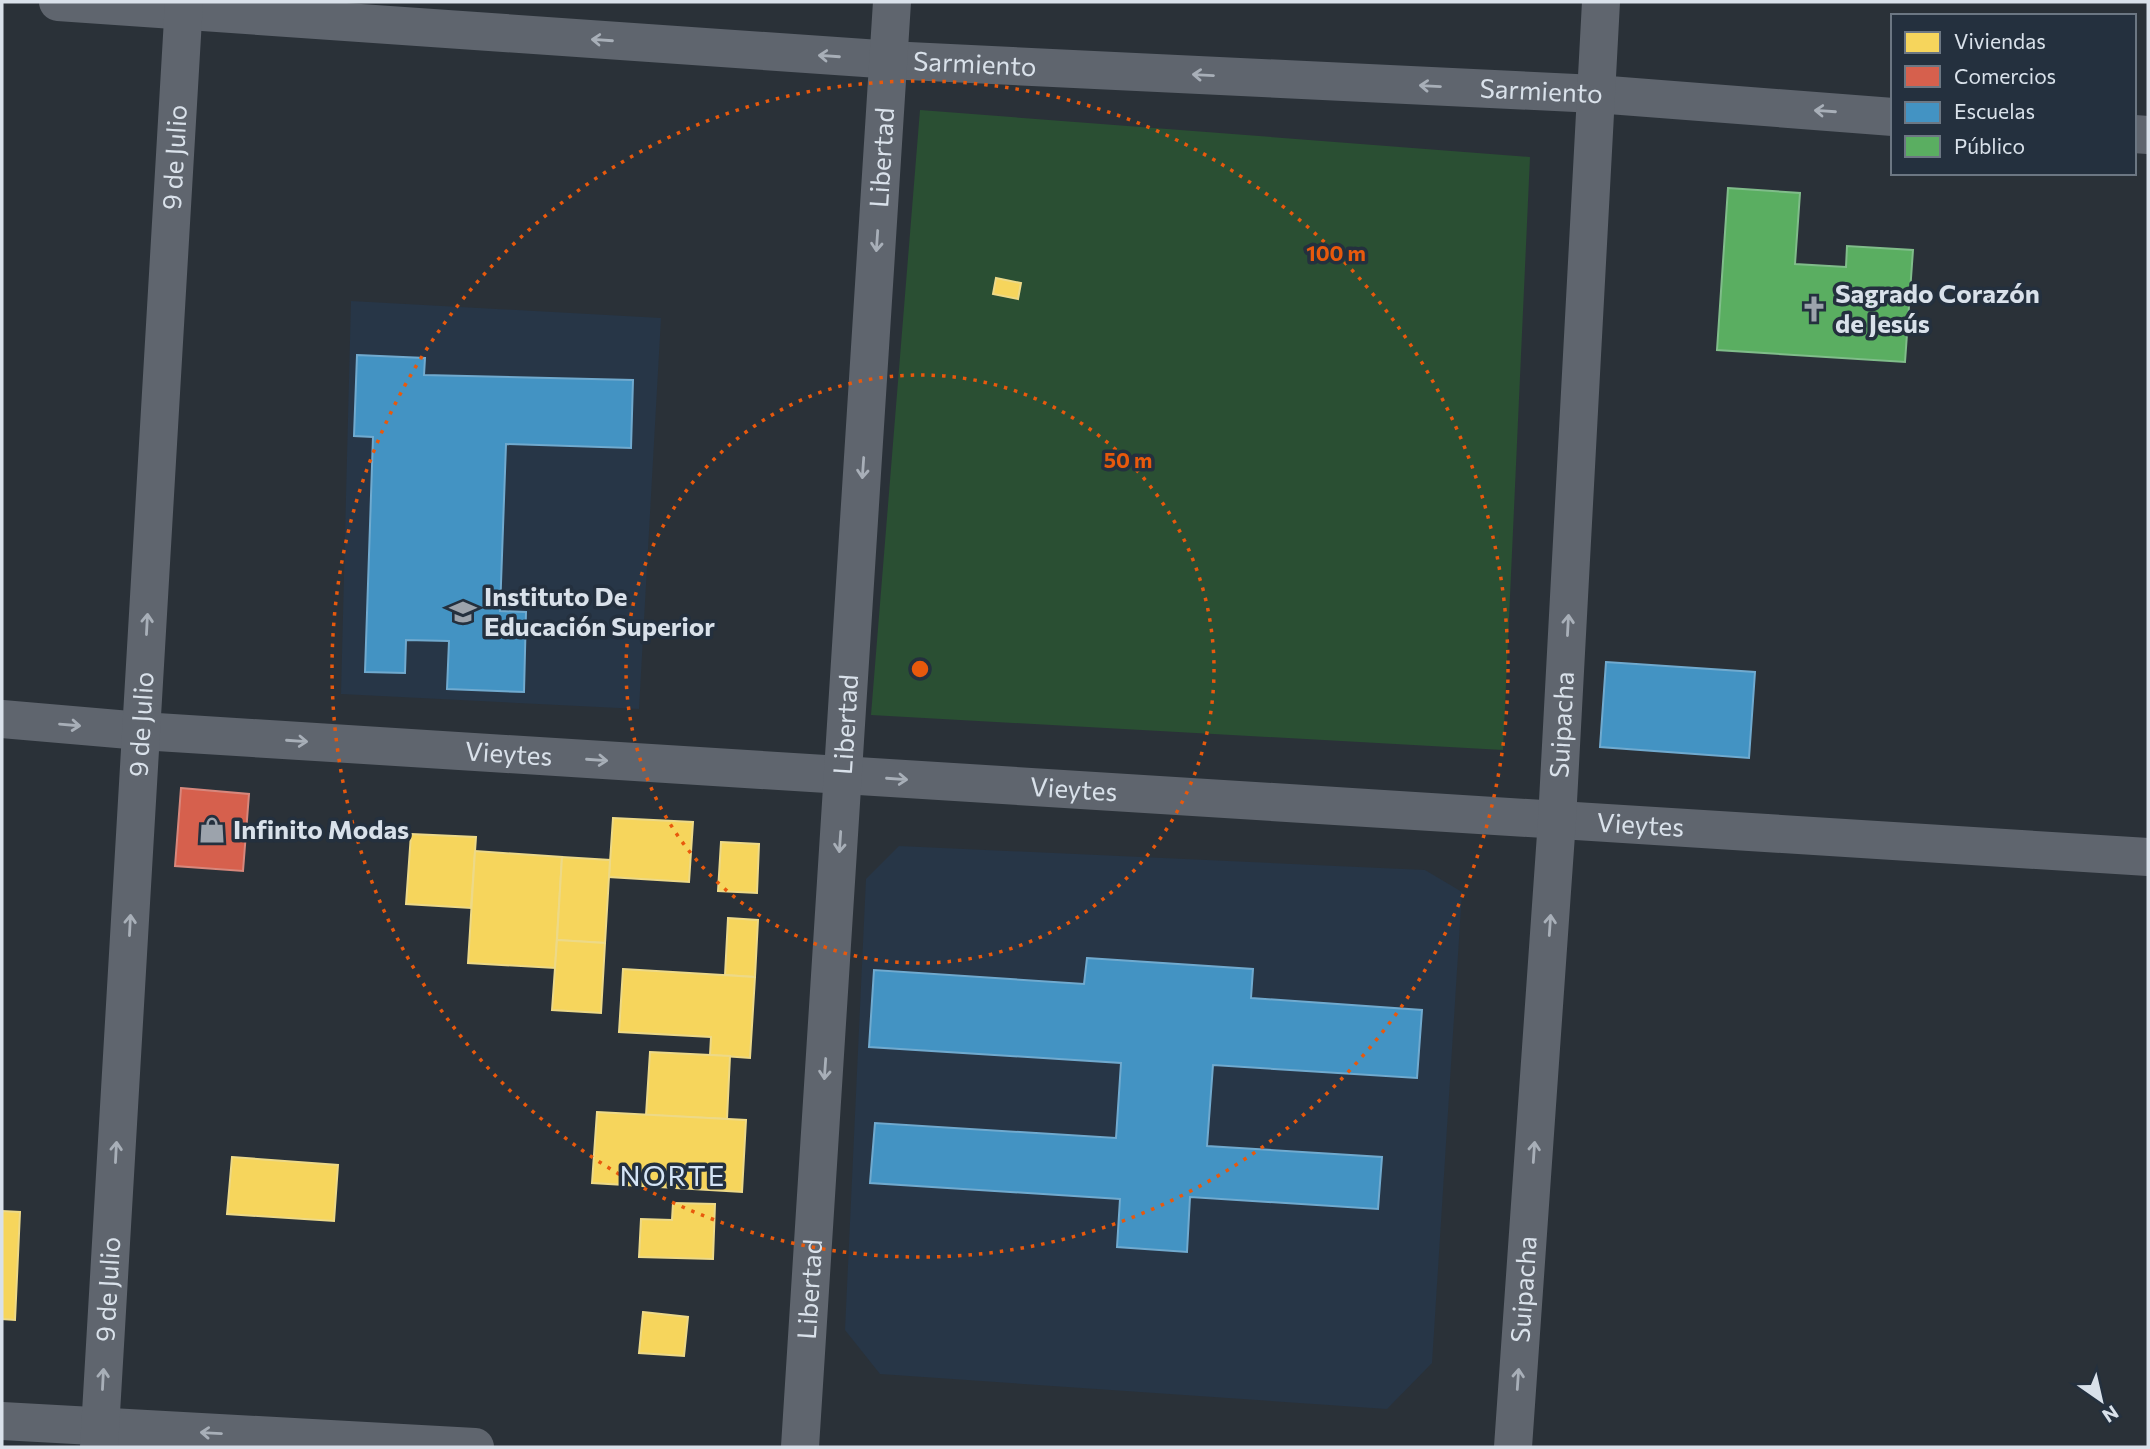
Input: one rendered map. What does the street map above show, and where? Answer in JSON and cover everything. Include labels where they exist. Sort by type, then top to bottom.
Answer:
[{"type":"street","name":"Sarmiento","points":[[58,2],[184,6],[888,60],[1597,94],[1891,117]]},
{"type":"street","name":"Libertad","points":[[800,1447],[892,2]]},
{"type":"street","name":"Suipacha","points":[[1513,1447],[1557,820],[1601,2]]},
{"type":"street","name":"9 de Julio","points":[[99,1437],[184,6]]},
{"type":"street","name":"Vieytes","points":[[2,719],[141,731],[2148,857]]},
{"type":"street","points":[[2,1421],[99,1437],[475,1447]]},
{"type":"shaded area","points":[[351,301],[661,318],[639,709],[341,694]]},
{"type":"shaded area","points":[[899,846],[1425,870],[1462,892],[1432,1363],[1387,1409],[880,1374],[845,1330],[866,879]]},
{"type":"green space","points":[[920,110],[1530,157],[1503,750],[871,715]]},
{"type":"building: Viviendas","points":[[996,278],[1021,283],[1018,299],[993,294]]},
{"type":"building: Viviendas","points":[[613,818],[693,822],[689,882],[609,877]]},
{"type":"building: Viviendas","points":[[411,834],[476,837],[471,908],[406,904]]},
{"type":"building: Viviendas","points":[[721,842],[759,844],[757,893],[718,891]]},
{"type":"building: Viviendas","points":[[475,851],[562,857],[555,968],[468,963]]},
{"type":"building: Viviendas","points":[[562,857],[610,860],[605,943],[557,940]]},
{"type":"building: Viviendas","points":[[728,918],[758,920],[755,977],[725,975]]},
{"type":"building: Viviendas","points":[[557,940],[605,943],[601,1013],[552,1010]]},
{"type":"building: Viviendas","points":[[623,969],[755,977],[750,1058],[710,1055],[711,1037],[619,1032]]},
{"type":"building: Viviendas","points":[[650,1052],[730,1056],[727,1119],[646,1115]]},
{"type":"building: Viviendas","points":[[597,1112],[746,1120],[742,1192],[592,1183]]},
{"type":"building: Viviendas","points":[[232,1157],[338,1165],[334,1221],[227,1214]]},
{"type":"building: Viviendas","points":[[673,1203],[715,1204],[713,1259],[639,1257],[641,1219],[672,1220]]},
{"type":"building: Viviendas","points":[[2,1211],[20,1212],[15,1320],[2,1319]]},
{"type":"building: Viviendas","points":[[643,1312],[688,1317],[684,1356],[639,1353]]},
{"type":"building: Comercios","name":"Infinito Modas","points":[[181,788],[249,794],[243,871],[175,866]]},
{"type":"building: Escuelas","points":[[357,355],[425,358],[424,375],[633,380],[631,448],[506,444],[500,611],[526,612],[524,692],[447,689],[449,641],[406,640],[405,673],[365,672],[373,437],[354,436]]},
{"type":"building: Escuelas","points":[[1606,662],[1755,672],[1749,758],[1600,747]]},
{"type":"building: Escuelas","points":[[1087,958],[1253,969],[1251,998],[1422,1010],[1417,1078],[1213,1065],[1207,1146],[1382,1157],[1378,1209],[1190,1197],[1187,1252],[1117,1247],[1120,1199],[870,1183],[875,1123],[1116,1138],[1121,1063],[869,1047],[874,970],[1084,984]]},
{"type":"building: Público","name":"Sagrado Corazón de Jesús","points":[[1728,188],[1800,193],[1795,264],[1846,267],[1847,246],[1913,250],[1905,362],[1717,350]]},
{"type":"place","name":"Sagrado Corazón de Jesús","points":[[1814,309]]},
{"type":"place","name":"Instituto De Educación Superior","points":[[463,612]]},
{"type":"place","name":"Infinito Modas","points":[[212,830]]},
{"type":"district","name":"NORTE","points":[[673,1176]]}]
